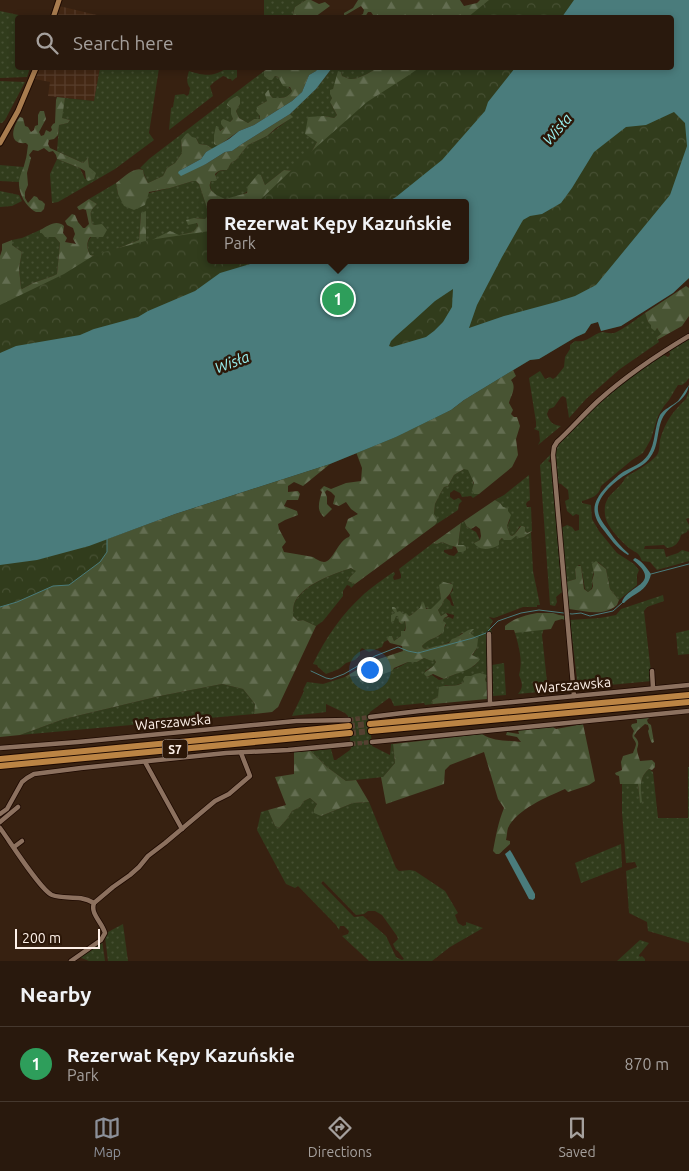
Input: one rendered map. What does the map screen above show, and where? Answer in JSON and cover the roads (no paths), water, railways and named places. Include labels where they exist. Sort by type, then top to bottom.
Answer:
[{"type":"highway","points":[[370,724],[689,695]]},
{"type":"highway","points":[[370,724],[689,702]]},
{"type":"highway","name":"S7","points":[[0,759],[349,726]]},
{"type":"highway","name":"S7","points":[[0,766],[349,726]]},
{"type":"main road","points":[[54,15],[59,0]]},
{"type":"main road","points":[[0,142],[18,111],[35,70]]},
{"type":"street","points":[[574,696],[553,456],[554,447],[598,401],[658,354],[689,336]]},
{"type":"street","points":[[489,634],[490,704]]},
{"type":"street","points":[[652,671],[653,688]]},
{"type":"street","name":"Warszawska","points":[[370,724],[419,711],[689,685]]},
{"type":"street","points":[[372,742],[687,711]]},
{"type":"street","name":"Warszawska","points":[[0,748],[296,721],[349,726]]},
{"type":"street","points":[[0,814],[7,809],[22,782],[34,774],[226,753],[351,744]]},
{"type":"street","points":[[71,961],[101,940],[106,933],[94,913],[92,906],[94,903],[113,886],[130,875],[148,856],[215,801],[229,794],[250,776],[241,753]]},
{"type":"street","points":[[145,762],[182,829]]},
{"type":"street","points":[[0,822],[18,807]]},
{"type":"street","points":[[0,828],[47,892],[56,896],[85,898],[94,903]]},
{"type":"street","points":[[14,847],[22,841]]},
{"type":"water","name":"Wisła","points":[[574,0],[689,0],[689,278],[673,293],[621,326],[601,331],[598,322],[591,324],[585,333],[539,359],[530,360],[451,410],[396,437],[330,464],[175,514],[89,546],[37,560],[0,565],[0,353],[16,346],[80,335],[94,329],[138,317],[195,291],[220,273],[250,264],[469,264],[469,199],[392,199],[442,160],[485,111],[488,102],[513,70],[674,70],[674,15],[563,15]],"holes":[[[674,112],[685,123],[687,146],[670,195],[596,285],[575,296],[469,328],[477,305],[523,220],[530,216],[542,214],[561,203],[594,152],[626,127],[646,125]],[[453,289],[452,307],[443,322],[426,337],[392,347],[389,346],[396,336],[435,301]]]},
{"type":"water","points":[[330,70],[316,89],[290,114],[232,151],[225,152],[181,176],[178,173],[201,159],[206,152],[239,131],[254,125],[292,101],[302,92],[309,75],[316,71]]},
{"type":"water","points":[[689,385],[685,395],[668,410],[662,419],[656,446],[649,459],[643,465],[618,480],[600,500],[598,511],[601,519],[628,555],[614,543],[598,522],[595,512],[596,502],[606,487],[616,477],[646,458],[651,450],[660,415],[678,401]]},
{"type":"water","points":[[635,558],[651,574],[644,588],[622,603],[625,597],[644,580],[645,575],[642,568],[633,560]]},
{"type":"water","points":[[510,850],[535,894],[533,900],[529,899],[505,854]]},
{"type":"waterway","points":[[0,607],[17,602],[53,586],[69,585],[100,562],[107,552],[107,539]]},
{"type":"waterway","points":[[651,574],[689,564]]},
{"type":"waterway","points":[[311,671],[331,679],[344,674],[375,656],[398,647],[418,653],[473,638],[486,633],[498,621],[521,613],[539,610],[572,614],[581,613],[590,616],[613,611],[622,603]]},
{"type":"tunnel","points":[[349,720],[370,717]]},
{"type":"tunnel","points":[[349,726],[370,724]]},
{"type":"tunnel","points":[[350,733],[371,731]]},
{"type":"tunnel","points":[[351,744],[372,742]]},
{"type":"place","name":"Rezerwat Kępy Kazuńskie","points":[[338,299]]}]
